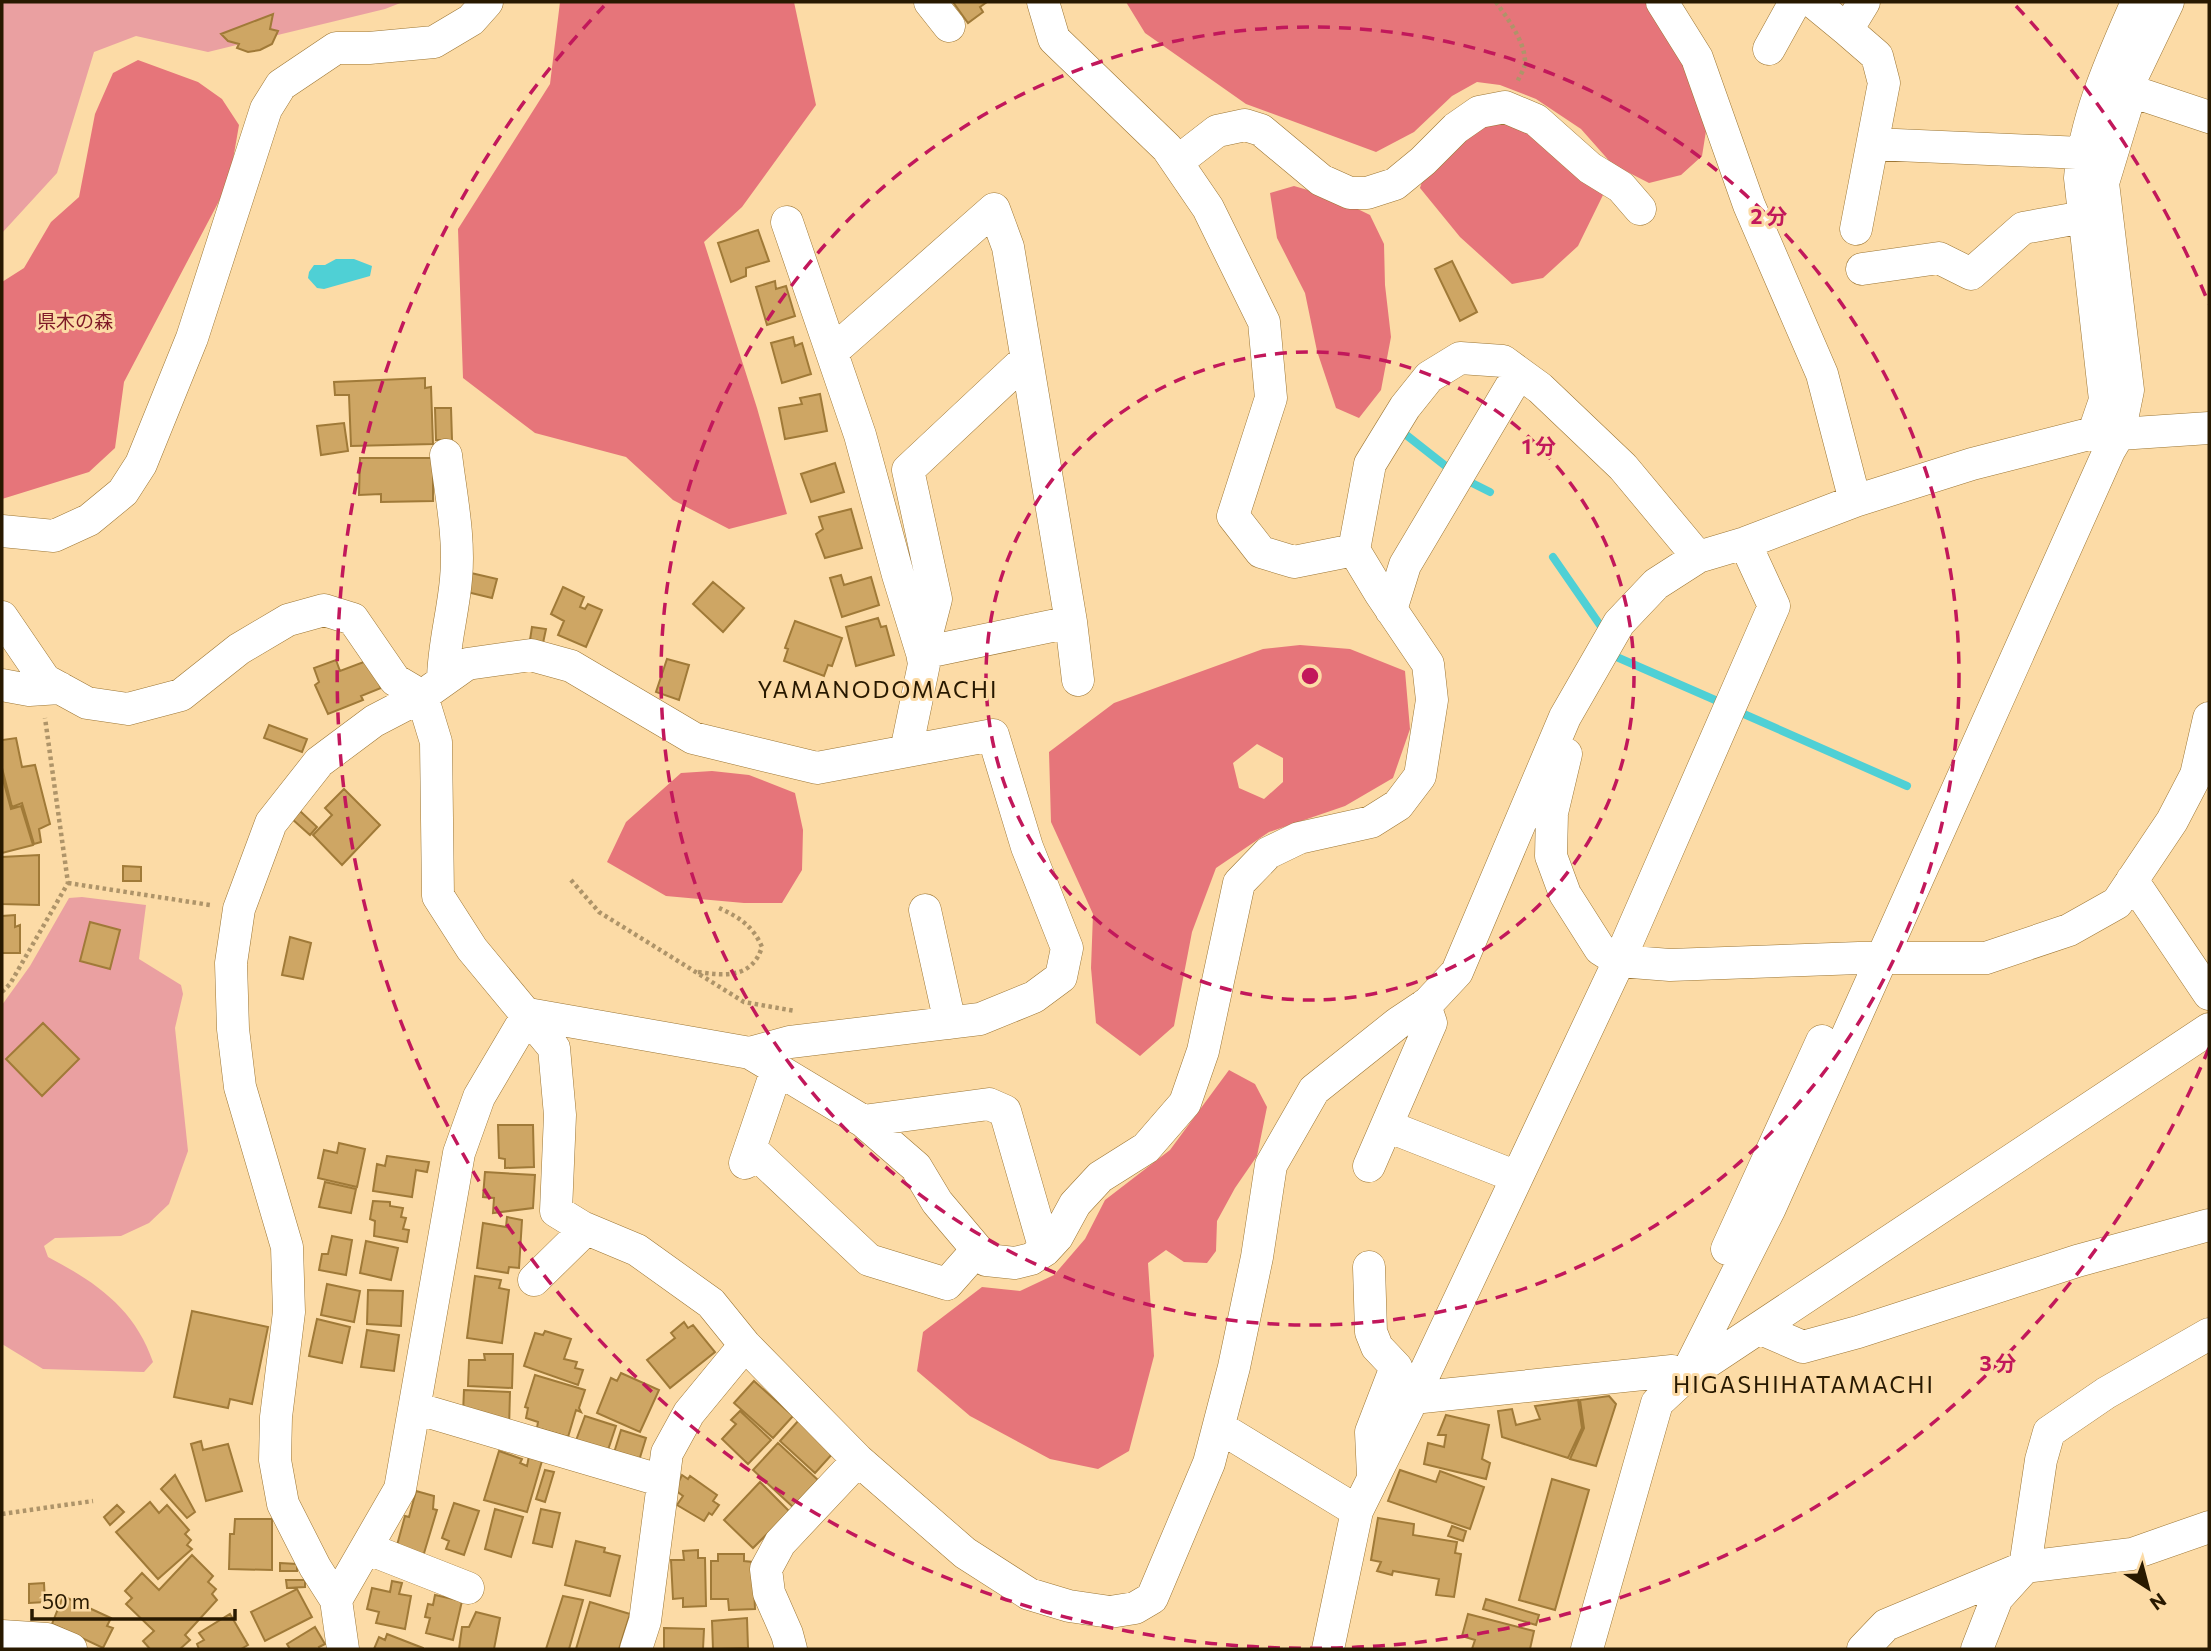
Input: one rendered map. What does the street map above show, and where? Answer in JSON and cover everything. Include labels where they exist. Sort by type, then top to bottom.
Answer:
[{"type":"street","points":[[2,531],[54,536],[89,520],[123,492],[141,464],[192,338],[266,109],[281,85],[336,48],[434,42],[471,20],[487,2]]},
{"type":"street","points":[[1043,2],[1054,39],[1167,148],[1177,162],[1208,208],[1264,322],[1271,398],[1233,516],[1261,552],[1294,562],[1354,550]]},
{"type":"street","points":[[1662,2],[1697,58],[1749,205],[1822,374],[1855,501]]},
{"type":"street","points":[[1769,48],[1795,2]]},
{"type":"street","points":[[1813,2],[1877,56],[1884,83],[1856,229]]},
{"type":"street","points":[[1847,30],[1864,2]]},
{"type":"street","points":[[2106,433],[2128,390],[2104,183],[2133,75],[2168,2]]},
{"type":"street","points":[[1587,1649],[1657,1403],[1679,1374],[2104,463],[2105,400],[2080,178],[2082,153],[2131,4]]},
{"type":"street","points":[[2131,90],[2209,117]]},
{"type":"street","points":[[1177,162],[1217,131],[1245,125],[1261,130],[1321,180],[1350,193],[1367,193],[1395,184],[1456,128],[1479,112],[1505,107],[1536,120],[1590,168],[1621,187],[1640,209]]},
{"type":"street","points":[[1872,144],[2082,153]]},
{"type":"street","points":[[832,352],[994,209],[1008,247],[1071,622],[1078,680]]},
{"type":"street","points":[[1862,269],[1939,258],[1971,274],[2023,228],[2084,217]]},
{"type":"street","points":[[787,222],[860,435],[925,664],[906,751]]},
{"type":"street","points":[[528,1014],[750,1053],[863,1121],[916,1167],[937,1202],[986,1260],[1015,1263],[1031,1259],[1045,1250],[1056,1237],[1075,1204],[1100,1177],[1146,1147],[1185,1103],[1203,1051],[1239,883],[1268,853],[1299,838],[1371,822],[1398,805],[1420,776],[1432,700],[1428,664],[1354,550],[1370,464],[1405,407],[1429,377],[1460,358],[1503,361],[1540,388],[1623,467],[1698,557]]},
{"type":"street","points":[[922,653],[936,599],[908,470],[1019,366]]},
{"type":"street","points":[[1391,610],[1405,565],[1519,373]]},
{"type":"street","points":[[446,455],[456,545],[456,578],[443,661],[433,689],[438,896],[472,949],[554,1048],[560,1115],[556,1211],[586,1229],[637,1250],[711,1303],[744,1345],[858,1460],[965,1553],[1029,1594],[1069,1606],[1110,1612],[1135,1608],[1152,1598],[1209,1463],[1257,1257],[1272,1165],[1314,1090],[1398,1023],[1425,1005],[1457,972],[1565,718],[1619,623],[1656,584],[1698,557],[1745,543],[1855,501],[1972,464],[2106,433],[2209,428]]},
{"type":"street","points":[[1328,1649],[1357,1511],[1619,961],[1774,606],[1745,543]]},
{"type":"street","points":[[2,685],[29,690],[50,688],[88,703],[128,709],[181,695],[239,649],[279,625],[324,610],[354,618],[395,680],[433,689]]},
{"type":"street","points":[[2,617],[50,688]]},
{"type":"street","points":[[922,653],[1071,622]]},
{"type":"street","points":[[343,1649],[336,1600],[283,1504],[275,1460],[276,1417],[289,1312],[288,1247],[240,1087],[233,1029],[231,963],[239,909],[271,823],[319,762],[374,721],[433,689],[467,664],[531,655],[571,666],[693,738],[817,768],[993,735],[1027,847],[1067,948],[1061,977],[1034,996],[980,1019],[830,1036],[790,1042],[750,1053]]},
{"type":"street","points":[[1565,718],[1567,747],[1552,813],[1551,856],[1565,894],[1600,949],[1619,961],[1670,965],[1871,958],[1986,958],[2069,930],[2117,903],[2172,821],[2196,775],[2209,718]]},
{"type":"street","points":[[2132,880],[2209,995]]},
{"type":"street","points":[[925,910],[950,1023]]},
{"type":"street","points":[[1369,1167],[1431,1023],[1425,1005]]},
{"type":"street","points":[[336,1600],[400,1489],[459,1153],[479,1097],[528,1014]]},
{"type":"street","points":[[1413,1398],[1679,1374],[1759,1328],[2209,1029]]},
{"type":"street","points":[[777,1069],[748,1155],[869,1260],[947,1284],[978,1250]]},
{"type":"street","points":[[863,1121],[989,1104],[1005,1111],[1045,1250]]},
{"type":"street","points":[[1387,1126],[1517,1177]]},
{"type":"street","points":[[1759,1328],[1803,1347],[1858,1332],[2077,1261],[2209,1225]]},
{"type":"street","points":[[534,1280],[586,1229]]},
{"type":"street","points":[[1370,1267],[1371,1332],[1377,1347],[1396,1367],[1371,1432],[1373,1479]]},
{"type":"street","points":[[1977,1649],[1997,1598],[2025,1567],[2041,1460],[2049,1432],[2106,1392],[2209,1334]]},
{"type":"street","points":[[636,1649],[645,1621],[667,1454],[689,1413],[744,1345]]},
{"type":"street","points":[[415,1408],[663,1480]]},
{"type":"street","points":[[1219,1427],[1357,1511]]},
{"type":"street","points":[[791,1649],[769,1593],[766,1569],[780,1544],[858,1460]]},
{"type":"street","points":[[1863,1649],[1886,1625],[2025,1567],[2132,1554],[2209,1527]]},
{"type":"street","points":[[366,1548],[468,1588]]},
{"type":"street","points":[[2,1636],[47,1639],[71,1649]]},
{"type":"path","points":[[1496,2],[1507,17],[1522,48],[1525,64],[1505,107]]},
{"type":"path","points":[[2,992],[10,984],[68,883],[50,688]]},
{"type":"path","points":[[571,880],[599,912],[744,1002],[814,1014],[830,1036]]},
{"type":"path","points":[[68,883],[239,909]]},
{"type":"path","points":[[696,972],[716,975],[737,973],[746,970],[758,960],[762,947],[756,932],[736,916],[719,908]]},
{"type":"path","points":[[2,1514],[93,1501]]},
{"type":"shaded area","points":[[2,2],[403,2],[385,9],[208,52],[136,36],[94,52],[57,173],[2,233]]},
{"type":"shaded area","points":[[82,897],[146,905],[139,959],[181,985],[183,994],[175,1028],[188,1151],[169,1204],[149,1223],[121,1236],[55,1238],[44,1246],[48,1257],[98,1287],[125,1312],[145,1343],[153,1362],[144,1372],[43,1369],[2,1344],[2,1005],[30,966],[69,898]]},
{"type":"green space","points":[[560,2],[794,2],[816,105],[742,207],[704,242],[757,408],[787,514],[729,529],[673,500],[626,457],[535,433],[463,378],[458,229],[550,84]]},
{"type":"green space","points":[[1126,2],[1650,2],[1688,63],[1706,131],[1702,156],[1681,175],[1649,183],[1612,164],[1581,129],[1536,99],[1500,85],[1477,82],[1452,96],[1414,132],[1376,152],[1246,104],[1145,33]]},
{"type":"green space","name":"県木の森","points":[[138,60],[198,82],[222,99],[239,125],[230,177],[124,382],[115,448],[89,472],[2,499],[2,282],[24,268],[51,222],[79,197],[95,114],[113,73]]},
{"type":"green space","points":[[1491,124],[1516,125],[1562,165],[1587,177],[1603,195],[1578,246],[1543,278],[1512,284],[1460,237],[1420,188],[1438,155],[1456,141]]},
{"type":"green space","points":[[1294,186],[1335,198],[1370,215],[1384,244],[1391,337],[1381,390],[1359,418],[1336,408],[1317,351],[1305,293],[1277,238],[1270,193]]},
{"type":"green space","points":[[1300,645],[1350,649],[1405,671],[1410,729],[1393,778],[1345,806],[1269,832],[1216,868],[1192,932],[1174,1026],[1140,1056],[1096,1023],[1091,968],[1093,914],[1051,822],[1049,752],[1114,703],[1263,649]],"holes":[[[1257,744],[1283,758],[1283,782],[1264,799],[1239,788],[1233,763]]]},
{"type":"green space","points":[[712,771],[749,775],[795,793],[803,830],[802,870],[782,903],[744,903],[666,896],[607,862],[626,822],[681,773]]},
{"type":"green space","points":[[1229,1070],[1255,1084],[1267,1107],[1257,1156],[1217,1221],[1216,1251],[1207,1263],[1184,1262],[1166,1250],[1148,1263],[1154,1356],[1129,1451],[1098,1469],[1050,1459],[970,1416],[917,1371],[923,1332],[982,1287],[1020,1291],[1054,1275],[1085,1239],[1105,1200],[1170,1150]]},
{"type":"water","points":[[336,259],[354,259],[372,266],[370,276],[324,289],[317,288],[308,278],[309,272],[314,265],[325,265]]},
{"type":"building","points":[[953,2],[987,2],[980,7],[983,12],[968,23]]},
{"type":"building","points":[[273,14],[270,29],[278,31],[272,44],[260,50],[248,52],[237,48],[239,44],[228,41],[221,34]]},
{"type":"building","points":[[758,230],[769,261],[746,268],[746,276],[731,282],[718,243]]},
{"type":"building","points":[[1452,261],[1477,312],[1460,321],[1435,269]]},
{"type":"building","points":[[775,281],[776,289],[786,286],[795,316],[767,325],[756,287]]},
{"type":"building","points":[[793,337],[795,346],[802,343],[811,374],[782,383],[771,343]]},
{"type":"building","points":[[425,378],[425,388],[431,387],[433,444],[351,446],[349,395],[335,395],[334,382]]},
{"type":"building","points":[[820,394],[827,431],[785,439],[779,408],[802,404],[800,398]]},
{"type":"building","points":[[435,408],[451,408],[452,440],[436,440]]},
{"type":"building","points":[[344,423],[348,451],[321,455],[317,426]]},
{"type":"building","points":[[360,458],[433,458],[433,501],[381,502],[381,494],[359,495]]},
{"type":"building","points":[[835,463],[844,492],[811,502],[801,474]]},
{"type":"building","points":[[851,509],[862,548],[825,558],[816,534],[823,529],[819,517]]},
{"type":"building","points":[[471,573],[497,579],[492,598],[467,592]]},
{"type":"building","points":[[841,575],[844,585],[871,577],[879,605],[842,617],[830,578]]},
{"type":"building","points":[[713,582],[744,608],[723,632],[693,604]]},
{"type":"building","points":[[563,587],[584,597],[580,607],[585,609],[588,604],[602,610],[586,647],[558,635],[564,621],[551,614]]},
{"type":"building","points":[[878,618],[881,627],[886,626],[894,655],[856,666],[846,627]]},
{"type":"building","points":[[795,621],[842,638],[832,666],[828,665],[824,676],[784,661],[788,649],[785,648]]},
{"type":"building","points":[[532,627],[546,629],[543,643],[530,640]]},
{"type":"building","points":[[667,659],[689,665],[679,700],[656,692]]},
{"type":"building","points":[[336,660],[340,671],[369,660],[381,688],[361,696],[363,700],[328,714],[315,685],[319,682],[314,668]]},
{"type":"building","points":[[269,725],[307,739],[302,752],[264,738]]},
{"type":"building","points":[[16,738],[22,767],[35,765],[50,824],[39,829],[41,842],[34,844],[22,803],[12,807],[2,768],[2,740]]},
{"type":"building","points":[[2,776],[11,809],[21,806],[33,845],[2,853]]},
{"type":"building","points":[[344,789],[380,825],[342,865],[313,835],[332,815],[325,808]]},
{"type":"building","points":[[300,811],[317,827],[310,835],[292,819]]},
{"type":"building","points":[[39,855],[39,905],[2,904],[2,857]]},
{"type":"building","points":[[123,866],[141,867],[141,881],[123,881]]},
{"type":"building","points":[[15,915],[15,927],[20,925],[20,953],[2,953],[2,916]]},
{"type":"building","points":[[90,922],[120,930],[110,969],[80,961]]},
{"type":"building","points":[[290,937],[311,943],[303,979],[282,975]]},
{"type":"building","points":[[43,1023],[79,1059],[42,1096],[6,1059]]},
{"type":"building","points":[[498,1125],[533,1125],[534,1167],[505,1168],[505,1159],[499,1158]]},
{"type":"building","points":[[339,1143],[365,1149],[357,1187],[318,1178],[324,1150],[337,1153]]},
{"type":"building","points":[[387,1156],[429,1162],[427,1172],[416,1170],[412,1197],[373,1191],[377,1164],[385,1166]]},
{"type":"building","points":[[485,1172],[535,1175],[533,1208],[493,1213],[494,1198],[483,1197]]},
{"type":"building","points":[[325,1182],[356,1189],[351,1213],[319,1207]]},
{"type":"building","points":[[373,1201],[390,1202],[390,1206],[403,1208],[401,1217],[406,1218],[403,1229],[409,1230],[407,1242],[374,1236],[375,1221],[370,1219]]},
{"type":"building","points":[[507,1217],[522,1220],[519,1268],[509,1267],[508,1273],[477,1268],[483,1223],[506,1227]]},
{"type":"building","points":[[332,1236],[352,1240],[346,1275],[319,1270],[322,1254],[328,1254]]},
{"type":"building","points":[[366,1241],[398,1248],[391,1280],[360,1273]]},
{"type":"building","points":[[475,1276],[501,1280],[499,1288],[509,1290],[502,1343],[467,1338]]},
{"type":"building","points":[[327,1284],[360,1291],[354,1322],[321,1315]]},
{"type":"building","points":[[368,1290],[403,1291],[401,1326],[367,1324]]},
{"type":"building","points":[[192,1311],[268,1327],[252,1404],[230,1399],[228,1408],[174,1397]]},
{"type":"building","points":[[317,1319],[350,1327],[342,1363],[309,1356]]},
{"type":"building","points":[[684,1322],[688,1328],[693,1325],[715,1352],[670,1388],[647,1360],[675,1338],[671,1333]]},
{"type":"building","points":[[367,1330],[399,1335],[394,1371],[361,1367]]},
{"type":"building","points":[[545,1331],[571,1339],[564,1359],[577,1362],[575,1368],[583,1370],[578,1385],[524,1366],[535,1333],[543,1335]]},
{"type":"building","points":[[484,1354],[513,1354],[512,1388],[468,1386],[469,1360],[485,1360]]},
{"type":"building","points":[[621,1373],[659,1390],[640,1432],[597,1413],[611,1378],[617,1381]]},
{"type":"building","points":[[535,1375],[585,1390],[579,1408],[581,1412],[576,1410],[568,1437],[537,1428],[538,1422],[526,1418],[528,1408],[525,1407]]},
{"type":"building","points":[[754,1381],[793,1416],[773,1438],[734,1403]]},
{"type":"building","points":[[464,1390],[510,1392],[509,1429],[463,1413]]},
{"type":"building","points":[[1609,1396],[1616,1404],[1596,1466],[1570,1459],[1584,1428],[1580,1400]]},
{"type":"building","points":[[1578,1400],[1582,1428],[1568,1458],[1502,1437],[1498,1411],[1512,1409],[1516,1425],[1540,1419],[1535,1406]]},
{"type":"building","points":[[740,1411],[771,1440],[748,1464],[722,1439],[736,1424],[731,1420]]},
{"type":"building","points":[[1446,1415],[1489,1425],[1482,1459],[1490,1463],[1486,1479],[1424,1464],[1428,1443],[1444,1447],[1446,1435],[1438,1435]]},
{"type":"building","points":[[585,1416],[616,1426],[607,1453],[574,1446]]},
{"type":"building","points":[[799,1420],[834,1452],[815,1473],[780,1441]]},
{"type":"building","points":[[621,1430],[646,1438],[638,1464],[613,1456]]},
{"type":"building","points":[[201,1441],[203,1450],[228,1444],[242,1491],[206,1501],[191,1444]]},
{"type":"building","points":[[778,1443],[818,1480],[793,1507],[753,1470]]},
{"type":"building","points":[[499,1451],[522,1459],[520,1463],[527,1466],[530,1451],[544,1454],[527,1512],[484,1500]]},
{"type":"building","points":[[545,1470],[554,1472],[545,1502],[536,1499]]},
{"type":"building","points":[[1400,1470],[1436,1482],[1440,1471],[1484,1487],[1470,1529],[1388,1501]]},
{"type":"building","points":[[175,1475],[195,1512],[187,1518],[161,1489]]},
{"type":"building","points":[[682,1475],[688,1479],[690,1476],[717,1495],[713,1501],[719,1505],[704,1521],[677,1505],[683,1496],[675,1490]]},
{"type":"building","points":[[1552,1479],[1589,1490],[1555,1610],[1519,1600]]},
{"type":"building","points":[[760,1482],[793,1515],[778,1523],[753,1548],[724,1520]]},
{"type":"building","points":[[416,1491],[434,1496],[433,1509],[437,1510],[422,1560],[396,1549],[405,1516],[409,1517]]},
{"type":"building","points":[[150,1502],[159,1513],[167,1505],[189,1530],[185,1534],[191,1540],[187,1545],[192,1549],[158,1579],[116,1532]]},
{"type":"building","points":[[454,1503],[479,1511],[464,1555],[446,1549],[449,1541],[442,1538]]},
{"type":"building","points":[[117,1505],[124,1512],[110,1525],[104,1517]]},
{"type":"building","points":[[495,1509],[523,1517],[511,1557],[485,1549]]},
{"type":"building","points":[[541,1509],[560,1513],[552,1547],[533,1543]]},
{"type":"building","points":[[1378,1518],[1414,1524],[1413,1535],[1457,1542],[1455,1553],[1461,1554],[1454,1597],[1436,1595],[1439,1579],[1377,1571],[1381,1562],[1371,1560]]},
{"type":"building","points":[[235,1519],[272,1519],[272,1570],[229,1569],[230,1534],[234,1534]]},
{"type":"building","points":[[1452,1526],[1466,1531],[1463,1541],[1448,1536]]},
{"type":"building","points":[[576,1541],[605,1548],[604,1552],[620,1556],[610,1596],[565,1585]]},
{"type":"building","points":[[698,1550],[698,1558],[705,1558],[706,1606],[683,1607],[683,1598],[673,1599],[671,1560],[684,1560],[683,1551]]},
{"type":"building","points":[[718,1554],[744,1554],[744,1561],[753,1562],[755,1609],[729,1610],[728,1599],[711,1599],[711,1561],[718,1561]]},
{"type":"building","points":[[192,1555],[213,1576],[208,1582],[216,1589],[212,1594],[217,1600],[185,1635],[190,1640],[180,1649],[150,1649],[143,1641],[154,1631],[126,1604],[132,1598],[125,1591],[142,1573],[159,1590]]},
{"type":"building","points":[[280,1563],[297,1564],[297,1571],[280,1571]]},
{"type":"building","points":[[286,1580],[305,1580],[305,1587],[287,1588]]},
{"type":"building","points":[[392,1581],[402,1583],[399,1594],[411,1596],[405,1629],[376,1623],[379,1612],[367,1609],[372,1588],[390,1592]]},
{"type":"building","points":[[44,1583],[45,1602],[29,1603],[29,1584]]},
{"type":"building","points":[[297,1589],[312,1617],[265,1641],[251,1612]]},
{"type":"building","points":[[435,1595],[462,1601],[453,1640],[426,1633],[430,1618],[425,1617],[428,1604],[433,1605]]},
{"type":"building","points":[[63,1596],[111,1618],[107,1626],[113,1628],[103,1648],[52,1624]]},
{"type":"building","points":[[563,1596],[583,1600],[569,1649],[546,1649]]},
{"type":"building","points":[[1486,1599],[1539,1615],[1536,1625],[1483,1609]]},
{"type":"building","points":[[590,1602],[630,1614],[619,1649],[576,1649]]},
{"type":"building","points":[[476,1612],[500,1618],[494,1649],[459,1649],[462,1627],[469,1627]]},
{"type":"building","points":[[230,1614],[248,1645],[241,1649],[199,1649],[197,1644],[204,1640],[199,1633]]},
{"type":"building","points":[[1468,1614],[1534,1631],[1530,1649],[1472,1649],[1475,1640],[1462,1636]]},
{"type":"building","points":[[747,1618],[748,1648],[713,1649],[712,1621]]},
{"type":"building","points":[[315,1627],[325,1644],[319,1647],[320,1649],[290,1649],[287,1644]]},
{"type":"building","points":[[664,1628],[704,1629],[703,1649],[664,1649]]},
{"type":"building","points":[[387,1634],[423,1649],[374,1649],[379,1637],[385,1640]]},
{"type":"waterway","points":[[1405,434],[1452,471]]},
{"type":"waterway","points":[[1464,479],[1490,492]]},
{"type":"waterway","points":[[1553,557],[1600,625]]},
{"type":"waterway","points":[[1612,655],[1722,703]]},
{"type":"waterway","points":[[1737,711],[1907,786]]},
{"type":"district","name":"YAMANODOMACHI","points":[[878,689]]},
{"type":"district","name":"HIGASHIHATAMACHI","points":[[1804,1384]]}]
